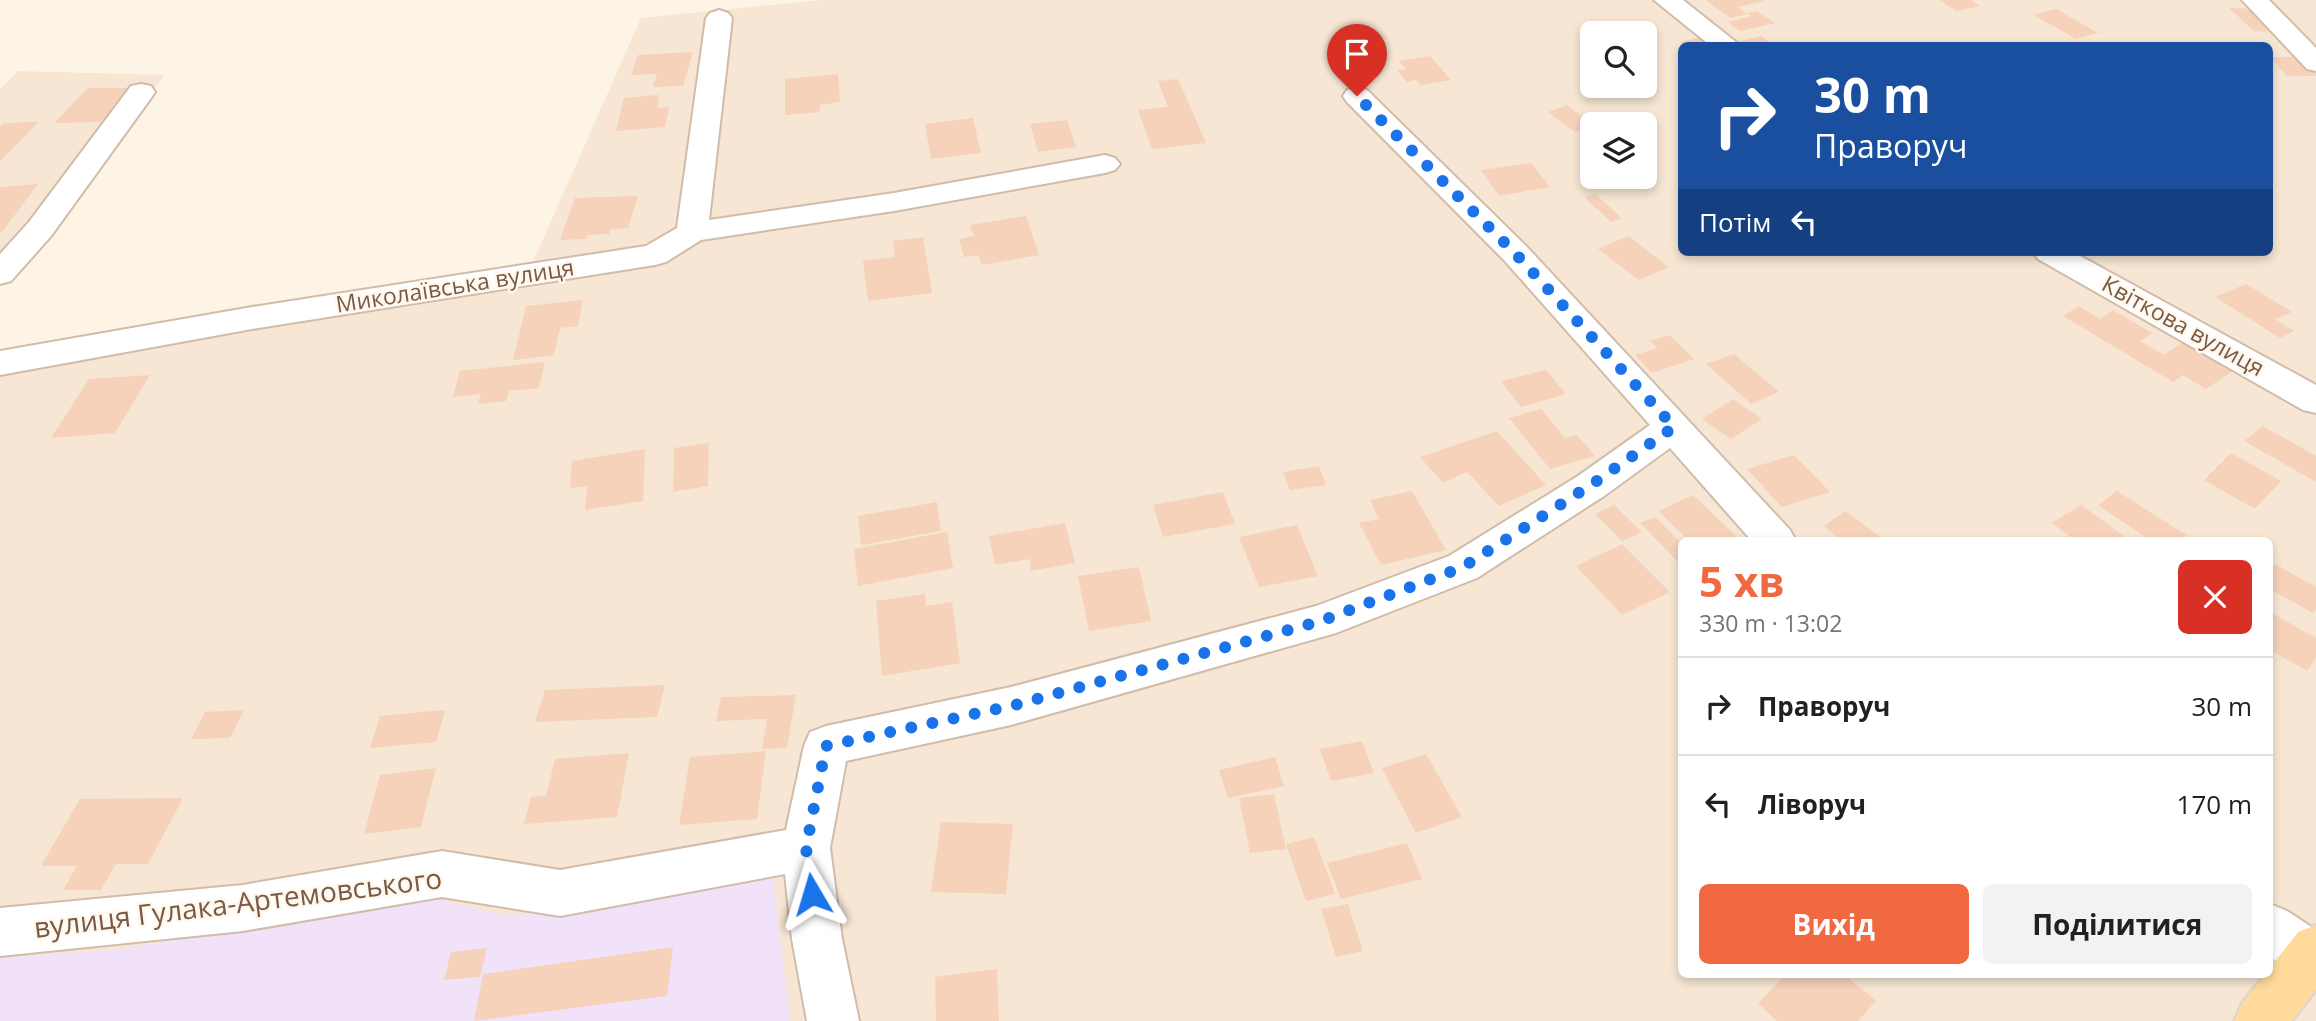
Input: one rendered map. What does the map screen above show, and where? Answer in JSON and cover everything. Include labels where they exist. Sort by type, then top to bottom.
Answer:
[{"type":"main road","points":[[2260,1021],[2314,953]]},
{"type":"street","points":[[1667,0],[1723,42]]},
{"type":"street","points":[[2255,0],[2316,63]]},
{"type":"street","points":[[719,18],[692,232],[894,202],[1105,164]]},
{"type":"street","points":[[0,274],[40,229],[141,92]]},
{"type":"street","points":[[1357,96],[1515,253],[1772,537]]},
{"type":"street","name":"Миколаївська вулиця","points":[[0,363],[252,318],[655,255],[692,232]]},
{"type":"street","name":"Квіткова вулиця","points":[[2056,256],[2316,401]]},
{"type":"street","points":[[833,1021],[817,939],[806,848],[826,746],[1011,706],[1334,616],[1463,567],[1591,485],[1674,427]]},
{"type":"street","name":"вулиця Гулака-Артемовського","points":[[0,932],[243,908],[442,874],[560,892],[806,848]]},
{"type":"street","points":[[2273,930],[2314,953]]},
{"type":"shaded area","points":[[823,0],[2316,0],[2316,1021],[0,1021],[0,363],[525,280],[641,18]]},
{"type":"shaded area","points":[[18,71],[165,75],[0,279],[0,89]]},
{"type":"shaded area","points":[[773,878],[790,1021],[0,1021],[0,958],[122,949],[428,897],[506,916]]},
{"type":"building","points":[[1706,0],[1764,1],[1737,7],[1747,14],[1730,18]]},
{"type":"building","points":[[1939,0],[1971,0],[1980,6],[1956,11]]},
{"type":"building","points":[[2229,8],[2256,9],[2280,32],[2254,31]]},
{"type":"building","points":[[2056,9],[2098,33],[2076,39],[2034,15]]},
{"type":"building","points":[[1757,11],[1775,23],[1740,31],[1728,22],[1752,16],[1747,13]]},
{"type":"building","points":[[1707,36],[1714,42],[1680,42]]},
{"type":"building","points":[[1761,36],[1769,42],[1738,42]]},
{"type":"building","points":[[693,52],[683,86],[653,87],[657,74],[631,75],[638,55]]},
{"type":"building","points":[[1430,56],[1451,80],[1420,85],[1416,80],[1407,82],[1397,70],[1406,69],[1399,61]]},
{"type":"building","points":[[2273,57],[2301,57],[2316,71],[2316,76],[2287,76]]},
{"type":"building","points":[[838,74],[840,102],[820,105],[820,112],[785,115],[785,79]]},
{"type":"building","points":[[1178,79],[1206,143],[1152,149],[1138,110],[1168,107],[1158,81]]},
{"type":"building","points":[[88,88],[133,88],[101,122],[54,123]]},
{"type":"building","points":[[659,95],[657,108],[669,107],[665,127],[616,131],[624,98]]},
{"type":"building","points":[[1567,105],[1580,115],[1580,130],[1575,132],[1548,112]]},
{"type":"building","points":[[973,118],[981,153],[931,159],[925,124]]},
{"type":"building","points":[[1067,120],[1076,147],[1038,152],[1030,124]]},
{"type":"building","points":[[38,122],[0,162],[0,127],[4,123]]},
{"type":"building","points":[[1531,163],[1550,187],[1499,196],[1481,170]]},
{"type":"building","points":[[38,184],[2,232],[0,232],[0,187]]},
{"type":"building","points":[[1595,194],[1622,218],[1611,222],[1584,197]]},
{"type":"building","points":[[638,196],[628,228],[611,229],[609,234],[587,235],[586,239],[560,240],[575,198]]},
{"type":"building","points":[[1026,216],[1039,255],[982,265],[978,255],[964,257],[959,239],[974,236],[970,225]]},
{"type":"building","points":[[1628,236],[1669,267],[1639,280],[1598,249]]},
{"type":"building","points":[[923,237],[932,293],[868,301],[863,261],[895,257],[893,241]]},
{"type":"building","points":[[2246,284],[2292,312],[2275,319],[2294,331],[2280,338],[2215,297]]},
{"type":"building","points":[[583,300],[578,326],[560,328],[554,355],[513,360],[526,306]]},
{"type":"building","points":[[2079,306],[2100,319],[2113,310],[2152,333],[2140,341],[2164,355],[2183,342],[2233,371],[2206,389],[2183,375],[2173,382],[2063,316]]},
{"type":"building","points":[[1669,335],[1694,359],[1652,373],[1635,355],[1658,348],[1650,341]]},
{"type":"building","points":[[1734,354],[1779,392],[1751,404],[1706,364]]},
{"type":"building","points":[[545,362],[539,388],[509,391],[506,401],[478,404],[481,394],[453,397],[460,371]]},
{"type":"building","points":[[1546,370],[1566,394],[1521,407],[1501,381]]},
{"type":"building","points":[[150,375],[115,433],[51,438],[89,379]]},
{"type":"building","points":[[1733,399],[1762,419],[1731,439],[1702,419]]},
{"type":"building","points":[[1541,409],[1565,438],[1577,435],[1595,456],[1550,469],[1509,418]]},
{"type":"building","points":[[2263,426],[2316,456],[2316,482],[2244,441]]},
{"type":"building","points":[[1497,431],[1546,485],[1499,506],[1467,472],[1443,483],[1420,457]]},
{"type":"building","points":[[709,443],[708,486],[673,492],[674,448]]},
{"type":"building","points":[[645,449],[643,501],[585,510],[587,486],[570,488],[572,461]]},
{"type":"building","points":[[2231,453],[2281,481],[2255,509],[2204,480]]},
{"type":"building","points":[[1794,455],[1830,492],[1782,507],[1747,469]]},
{"type":"building","points":[[1319,466],[1326,485],[1290,490],[1283,472]]},
{"type":"building","points":[[1412,491],[1446,550],[1381,565],[1359,523],[1379,519],[1370,500]]},
{"type":"building","points":[[2117,491],[2186,535],[2145,537],[2098,505]]},
{"type":"building","points":[[1223,492],[1235,524],[1163,537],[1153,505]]},
{"type":"building","points":[[1693,495],[1737,537],[1685,537],[1659,511]]},
{"type":"building","points":[[937,502],[941,531],[861,545],[858,516]]},
{"type":"building","points":[[1614,505],[1642,532],[1622,541],[1595,514]]},
{"type":"building","points":[[2081,505],[2125,537],[2071,537],[2052,523]]},
{"type":"building","points":[[1845,511],[1881,537],[1838,537],[1824,526]]},
{"type":"building","points":[[1655,517],[1678,540],[1678,562],[1640,523]]},
{"type":"building","points":[[1065,523],[1075,563],[1031,571],[1029,559],[995,565],[989,536]]},
{"type":"building","points":[[1297,525],[1318,576],[1259,587],[1239,537]]},
{"type":"building","points":[[947,532],[953,568],[858,586],[854,549]]},
{"type":"building","points":[[1622,544],[1670,592],[1622,615],[1576,566]]},
{"type":"building","points":[[2275,564],[2316,587],[2316,610],[2313,613],[2273,591]]},
{"type":"building","points":[[1139,567],[1151,621],[1089,631],[1078,576]]},
{"type":"building","points":[[925,594],[926,606],[952,602],[960,663],[882,676],[876,601]]},
{"type":"building","points":[[2273,614],[2316,638],[2316,658],[2307,671],[2273,652]]},
{"type":"building","points":[[665,685],[657,717],[535,722],[545,690]]},
{"type":"building","points":[[796,695],[787,748],[762,749],[767,719],[716,721],[721,697]]},
{"type":"building","points":[[244,710],[230,738],[191,739],[205,712]]},
{"type":"building","points":[[445,710],[436,742],[370,748],[380,716]]},
{"type":"building","points":[[1362,741],[1374,773],[1331,781],[1320,749]]},
{"type":"building","points":[[766,751],[757,819],[679,825],[690,757]]},
{"type":"building","points":[[629,753],[617,817],[524,824],[531,797],[546,796],[555,759]]},
{"type":"building","points":[[1426,754],[1462,817],[1416,833],[1382,768]]},
{"type":"building","points":[[1275,757],[1284,786],[1228,798],[1219,770]]},
{"type":"building","points":[[436,768],[421,827],[364,834],[380,775]]},
{"type":"building","points":[[1274,794],[1286,849],[1250,853],[1239,798]]},
{"type":"building","points":[[183,798],[148,864],[116,864],[101,890],[63,890],[77,866],[41,866],[80,799]]},
{"type":"building","points":[[941,822],[1013,824],[1006,894],[931,892]]},
{"type":"building","points":[[1314,837],[1335,894],[1306,901],[1286,844]]},
{"type":"building","points":[[1407,843],[1422,879],[1341,899],[1327,863]]},
{"type":"building","points":[[1348,904],[1363,951],[1336,957],[1321,909]]},
{"type":"building","points":[[673,947],[667,996],[474,1021],[483,974]]},
{"type":"building","points":[[487,948],[480,977],[444,980],[451,952]]},
{"type":"building","points":[[997,969],[999,1021],[936,1021],[935,977]]},
{"type":"building","points":[[1782,978],[1849,978],[1876,1001],[1858,1021],[1777,1021],[1758,1003]]},
{"type":"route","points":[[812,894],[806,848],[826,746],[1011,706],[1321,621],[1463,567],[1591,485],[1674,427],[1515,253],[1357,96]]}]
